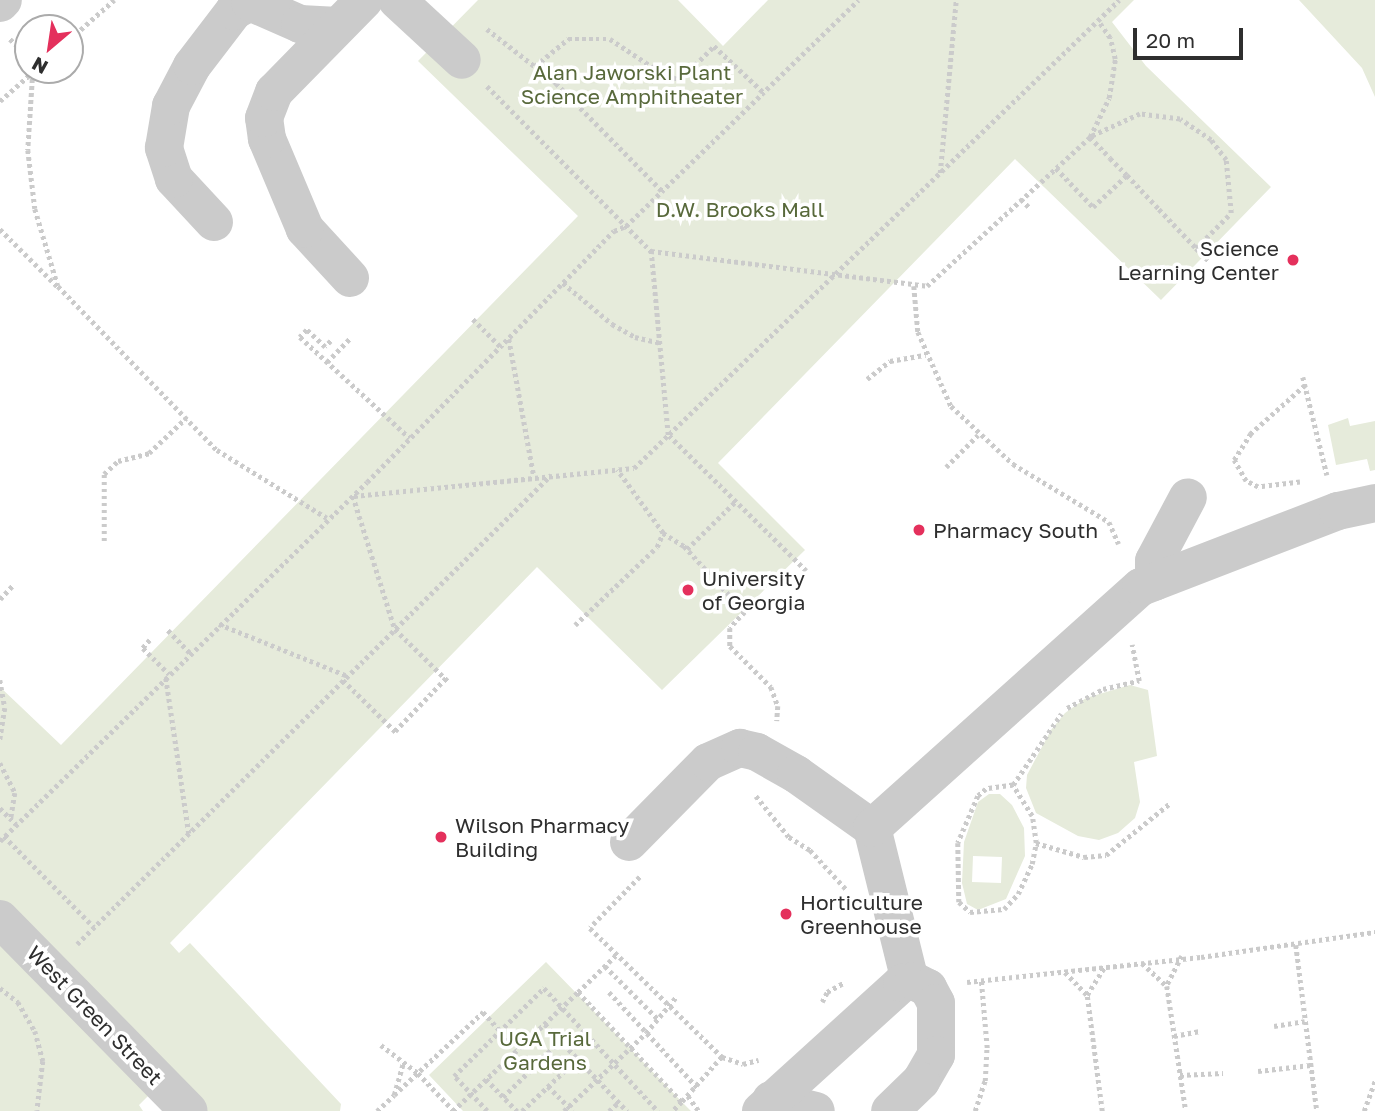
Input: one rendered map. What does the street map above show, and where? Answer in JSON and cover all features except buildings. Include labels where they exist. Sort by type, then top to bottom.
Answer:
[{"type":"street","points":[[214,222],[174,179],[164,148],[171,106],[192,66],[234,11],[250,2],[300,24],[351,13]]},
{"type":"street","points":[[417,7],[462,60]]},
{"type":"street","points":[[351,13],[272,94],[264,128],[305,229],[351,278]]},
{"type":"street","points":[[1141,591],[1188,497]]},
{"type":"street","points":[[872,828],[1141,591],[1338,511],[1375,503]]},
{"type":"street","points":[[629,842],[717,755],[740,748],[760,774],[872,828]]},
{"type":"street","points":[[872,828],[910,981]]},
{"type":"street","name":"West Green Street","points":[[0,919],[189,1111]]},
{"type":"street","points":[[766,1106],[910,981]]},
{"type":"street","points":[[890,1111],[921,1081],[936,1055],[936,1003],[926,986],[910,981]]},
{"type":"street","points":[[766,1106],[816,1111]]},
{"type":"path","points":[[84,27],[114,0]]},
{"type":"path","points":[[94,927],[2,839],[327,518],[353,496],[614,231],[626,226],[858,0]]},
{"type":"path","points":[[940,173],[956,0]]},
{"type":"path","points":[[353,496],[552,474],[634,468],[1119,0]]},
{"type":"path","points":[[1090,137],[1109,98],[1115,59],[1110,38],[1098,21]]},
{"type":"path","points":[[479,25],[535,66],[662,191]]},
{"type":"path","points":[[0,28],[14,42]]},
{"type":"path","points":[[535,66],[568,39],[610,39],[680,80],[714,46],[763,92]]},
{"type":"path","points":[[462,60],[650,251],[668,435],[806,571]]},
{"type":"path","points":[[0,101],[19,84]]},
{"type":"path","points":[[33,84],[28,150],[35,209],[58,286]]},
{"type":"path","points":[[650,251],[914,286],[937,279],[1090,137],[1140,114],[1180,119],[1211,140],[1226,160],[1231,213],[1196,248]]},
{"type":"path","points":[[1090,137],[1209,261]]},
{"type":"path","points":[[1056,167],[1093,207],[1127,175]]},
{"type":"path","points":[[1021,200],[1029,207]]},
{"type":"path","points":[[0,229],[218,450],[327,518]]},
{"type":"path","points":[[564,283],[612,324],[644,340],[660,342]]},
{"type":"path","points":[[914,286],[918,332],[925,355],[951,407],[978,436],[1013,464],[1109,522],[1141,591]]},
{"type":"path","points":[[472,320],[500,347]]},
{"type":"path","points":[[331,341],[324,347],[307,330],[300,337],[410,438]]},
{"type":"path","points":[[327,362],[349,338]]},
{"type":"path","points":[[509,338],[534,476]]},
{"type":"path","points":[[867,379],[890,361],[925,355]]},
{"type":"path","points":[[1303,377],[1326,468]]},
{"type":"path","points":[[1305,385],[1250,433],[1234,460],[1246,481],[1258,487],[1308,480]]},
{"type":"path","points":[[104,541],[104,474],[118,461],[149,453],[186,418]]},
{"type":"path","points":[[946,467],[978,436]]},
{"type":"path","points":[[617,470],[663,533],[687,549],[745,612],[730,628],[730,646],[771,687],[778,706],[760,774],[789,837],[810,850],[854,897],[888,893]]},
{"type":"path","points":[[70,951],[552,474]]},
{"type":"path","points":[[219,625],[346,678],[396,733],[447,680],[396,629],[353,496]]},
{"type":"path","points":[[687,549],[736,502]]},
{"type":"path","points":[[575,625],[657,547],[663,533]]},
{"type":"path","points":[[1,598],[12,586]]},
{"type":"path","points":[[168,631],[190,653]]},
{"type":"path","points":[[150,640],[143,648],[167,676],[189,834]]},
{"type":"path","points":[[0,680],[5,708],[0,740]]},
{"type":"path","points":[[1013,785],[1032,817],[1035,843],[1018,894],[1004,909],[970,912],[959,902],[958,844],[971,808],[986,789],[1013,785],[1065,709],[1103,689],[1139,681]]},
{"type":"path","points":[[0,763],[15,793],[11,819]]},
{"type":"path","points":[[1035,843],[1084,856],[1106,855],[1169,804]]},
{"type":"path","points":[[0,808],[16,824]]},
{"type":"path","points":[[629,842],[640,879],[590,928],[722,1057],[743,1064]]},
{"type":"path","points":[[962,983],[1296,945],[1375,932]]},
{"type":"path","points":[[1296,945],[1317,1111]]},
{"type":"path","points":[[381,1045],[418,1073],[454,1111],[616,955]]},
{"type":"path","points":[[1183,956],[1167,986],[1186,1111]]},
{"type":"path","points":[[1140,962],[1167,986]]},
{"type":"path","points":[[605,966],[658,1019]]},
{"type":"path","points":[[1087,995],[1105,967]]},
{"type":"path","points":[[1065,972],[1087,995],[1102,1111]]},
{"type":"path","points":[[975,1111],[987,1048],[981,980]]},
{"type":"path","points":[[0,988],[18,1002],[35,1031],[43,1062],[37,1111]]},
{"type":"path","points":[[487,1111],[454,1076],[544,988],[658,1111]]},
{"type":"path","points":[[578,992],[682,1102]]},
{"type":"path","points":[[609,992],[698,1088]]},
{"type":"path","points":[[564,1111],[571,1109],[614,1063],[646,1034],[676,997]]},
{"type":"path","points":[[377,1111],[483,1013],[517,1049]]},
{"type":"path","points":[[1274,1026],[1305,1021]]},
{"type":"path","points":[[545,1024],[627,1111]]},
{"type":"path","points":[[1174,1036],[1199,1031]]},
{"type":"path","points":[[503,1097],[561,1040]]},
{"type":"path","points":[[673,1111],[698,1088],[722,1057]]},
{"type":"path","points":[[486,1079],[520,1111],[578,1058]]},
{"type":"path","points":[[394,1095],[403,1064]]},
{"type":"path","points":[[1258,1071],[1311,1065]]},
{"type":"path","points":[[1180,1075],[1223,1073]]},
{"type":"path","points":[[1364,1111],[1375,1081]]},
{"type":"path","points":[[548,1086],[571,1109]]},
{"type":"path","points":[[688,1096],[699,1111]]},
{"type":"path","points":[[609,1111],[619,1102]]},
{"type":"green space","name":"D.W. Brooks Mall","points":[[478,0],[678,0],[723,46],[768,0],[1134,0],[1112,22],[1146,66],[1271,187],[1161,300],[1015,159],[718,463],[805,550],[662,690],[537,567],[170,943],[179,953],[190,943],[341,1104],[340,1111],[174,1111],[153,1091],[139,1105],[143,1111],[0,1111],[0,687],[61,745],[578,216],[418,61]]},
{"type":"green space","points":[[1299,0],[1375,0],[1375,97],[1362,68]]},
{"type":"green space","points":[[1348,418],[1350,426],[1375,421],[1375,470],[1370,471],[1367,459],[1336,465],[1328,425]]},
{"type":"green space","points":[[1130,685],[1148,690],[1157,756],[1134,762],[1140,802],[1135,818],[1118,833],[1099,840],[1078,836],[1036,813],[1026,788],[1027,775],[1051,730],[1065,713],[1086,698]]},
{"type":"green space","points":[[989,794],[1000,794],[1012,805],[1024,828],[1025,856],[1006,899],[978,910],[967,904],[962,883],[964,842],[978,802]],"holes":[[[973,856],[1002,857],[1001,883],[972,882]]]},
{"type":"green space","name":"UGA Trial Gardens","points":[[546,962],[691,1111],[463,1111],[429,1075]]},
{"type":"place","name":"Science Learning Center","points":[[1293,260]]},
{"type":"place","name":"Pharmacy South","points":[[919,530]]},
{"type":"place","name":"University of Georgia","points":[[688,590]]},
{"type":"place","name":"Wilson Pharmacy Building","points":[[441,837]]},
{"type":"place","name":"Horticulture Greenhouse","points":[[786,914]]},
{"type":"park label","name":"Alan Jaworski Plant Science Amphitheater","points":[[632,84]]}]
